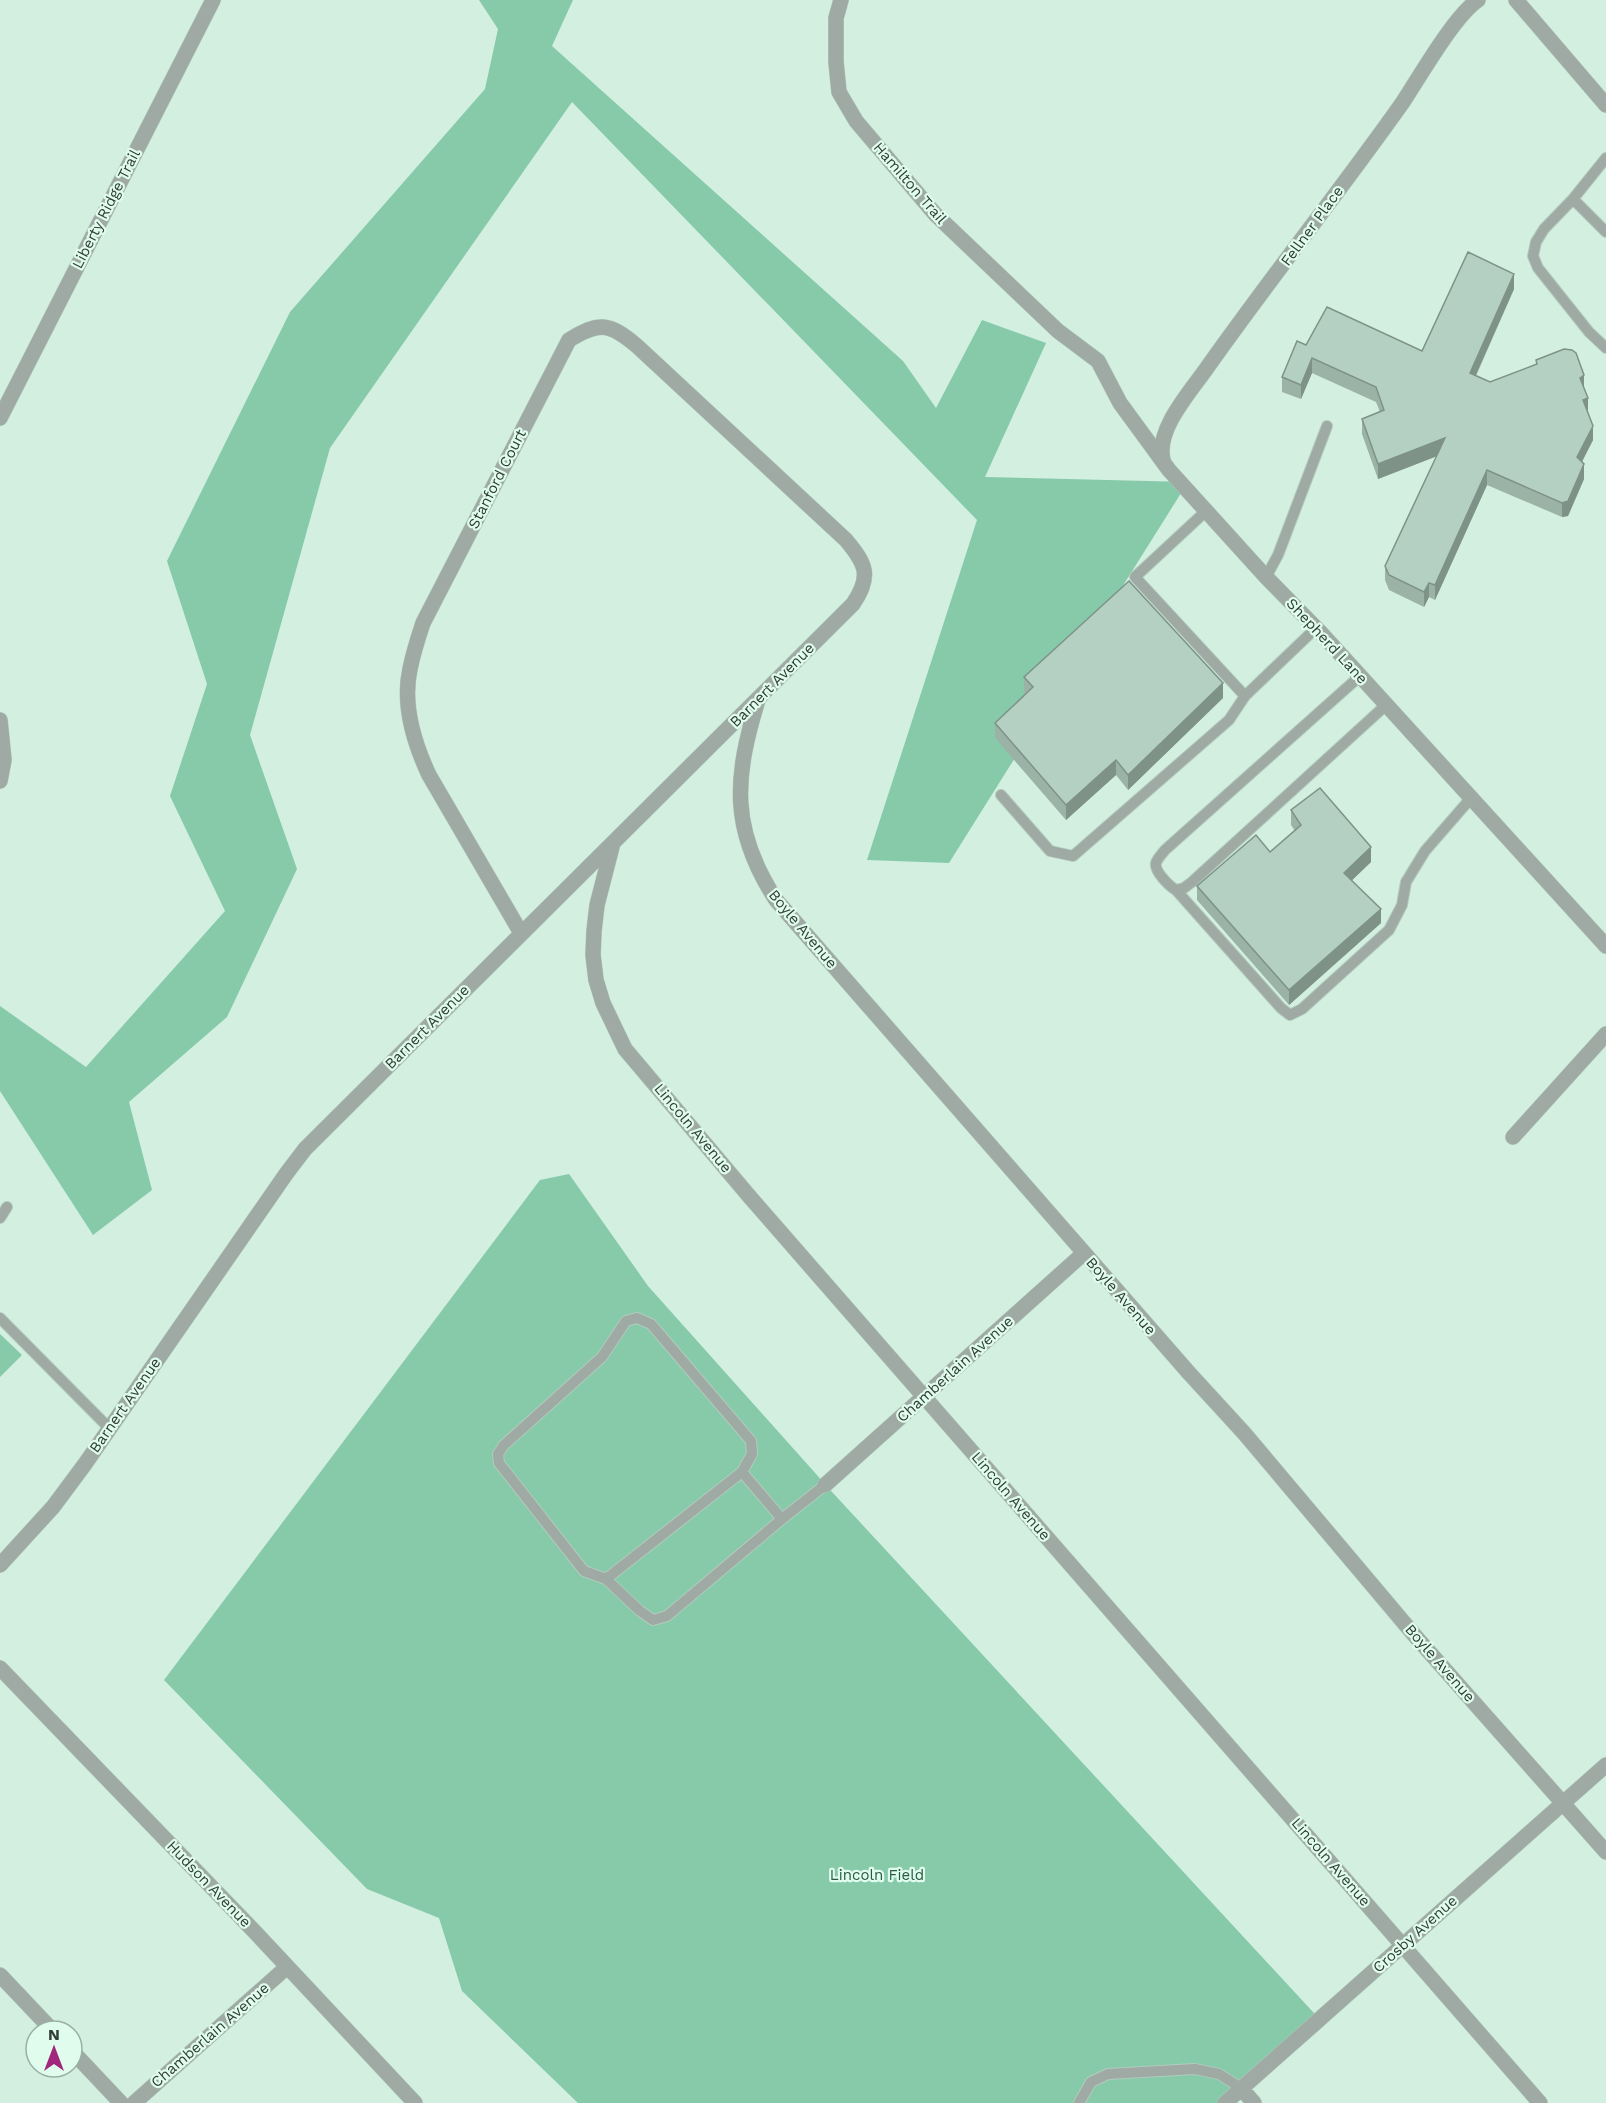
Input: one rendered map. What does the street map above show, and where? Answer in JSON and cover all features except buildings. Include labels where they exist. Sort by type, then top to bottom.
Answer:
[{"type":"street","name":"Liberty Ridge Trail","points":[[0,418],[213,0]]},
{"type":"street","name":"Hamilton Trail","points":[[841,0],[836,18],[839,92],[856,121],[935,214],[1058,331]]},
{"type":"street","name":"Fellner Place","points":[[1163,460],[1162,440],[1178,410],[1234,330],[1291,256],[1396,111],[1460,18],[1478,0]]},
{"type":"street","points":[[1516,0],[1606,105]]},
{"type":"street","name":"Stanford Court","points":[[521,933],[419,754],[412,732],[409,711],[409,670],[423,623],[569,340],[585,330],[600,326],[615,329],[625,336],[834,530]]},
{"type":"street","name":"Shepherd Lane","points":[[1058,331],[1098,361],[1120,403],[1168,470],[1316,628],[1606,946]]},
{"type":"street","name":"Barnert Avenue","points":[[0,1565],[53,1507],[305,1149],[853,604],[862,590],[866,574],[860,557],[834,530]]},
{"type":"street","name":"Boyle Avenue","points":[[759,698],[748,734],[739,792],[745,837],[761,877],[776,900],[1244,1433],[1416,1636],[1606,1852]]},
{"type":"street","points":[[0,720],[4,760],[0,781]]},
{"type":"street","name":"Lincoln Avenue","points":[[613,843],[597,904],[593,955],[596,980],[603,1003],[625,1049],[1540,2103]]},
{"type":"street","points":[[1513,1137],[1606,1035]]},
{"type":"street","name":"Chamberlain Avenue","points":[[825,1485],[1084,1253]]},
{"type":"street","name":"Hudson Avenue","points":[[0,1668],[246,1922],[416,2103]]},
{"type":"street","name":"Crosby Avenue","points":[[1225,2103],[1606,1765]]},
{"type":"street","name":"Chamberlain Avenue","points":[[134,2103],[287,1968]]},
{"type":"street","points":[[0,1975],[42,2019]]},
{"type":"street","points":[[84,2064],[121,2103]]},
{"type":"street","points":[[1241,2088],[1254,2103]]},
{"type":"lane","points":[[1606,158],[1573,200],[1544,229],[1536,242],[1533,256],[1538,268],[1589,332],[1606,348]]},
{"type":"lane","points":[[1573,200],[1606,232]]},
{"type":"lane","points":[[1266,577],[1278,555],[1327,426]]},
{"type":"lane","points":[[1206,511],[1135,577],[1245,696]]},
{"type":"lane","points":[[1000,795],[1050,851],[1073,856],[1229,720],[1245,696],[1316,628]]},
{"type":"lane","points":[[1360,676],[1165,850],[1156,862],[1156,868],[1171,886],[1281,1008],[1290,1015],[1302,1009],[1389,930],[1402,905],[1406,882],[1425,851],[1471,798]]},
{"type":"lane","points":[[1176,890],[1192,882],[1386,705]]},
{"type":"lane","points":[[0,1218],[7,1207]]},
{"type":"lane","points":[[0,1318],[110,1428]]},
{"type":"lane","points":[[606,1579],[742,1472],[752,1454],[751,1441],[651,1324],[638,1318],[626,1321],[602,1357],[504,1445],[498,1454],[499,1463],[584,1571],[606,1579],[653,1620],[667,1616],[825,1485]]},
{"type":"lane","points":[[742,1472],[782,1519]]},
{"type":"lane","points":[[1079,2103],[1091,2082],[1108,2074],[1195,2069],[1219,2074],[1241,2088]]},
{"type":"green space","points":[[479,0],[573,0],[552,46],[903,361],[936,408],[982,320],[1046,343],[985,477],[1188,482],[949,863],[867,860],[977,520],[572,102],[330,448],[250,735],[297,869],[227,1017],[129,1102],[152,1190],[93,1235],[0,1091],[0,1006],[86,1067],[225,911],[170,796],[207,684],[167,561],[290,312],[485,89],[498,29]]},
{"type":"green space","name":"Lincoln Field","points":[[569,1174],[648,1286],[833,1493],[1325,2025],[1235,2103],[578,2103],[462,1991],[439,1918],[367,1889],[164,1680],[540,1180]]},
{"type":"green space","points":[[0,1334],[22,1355],[0,1377]]}]
